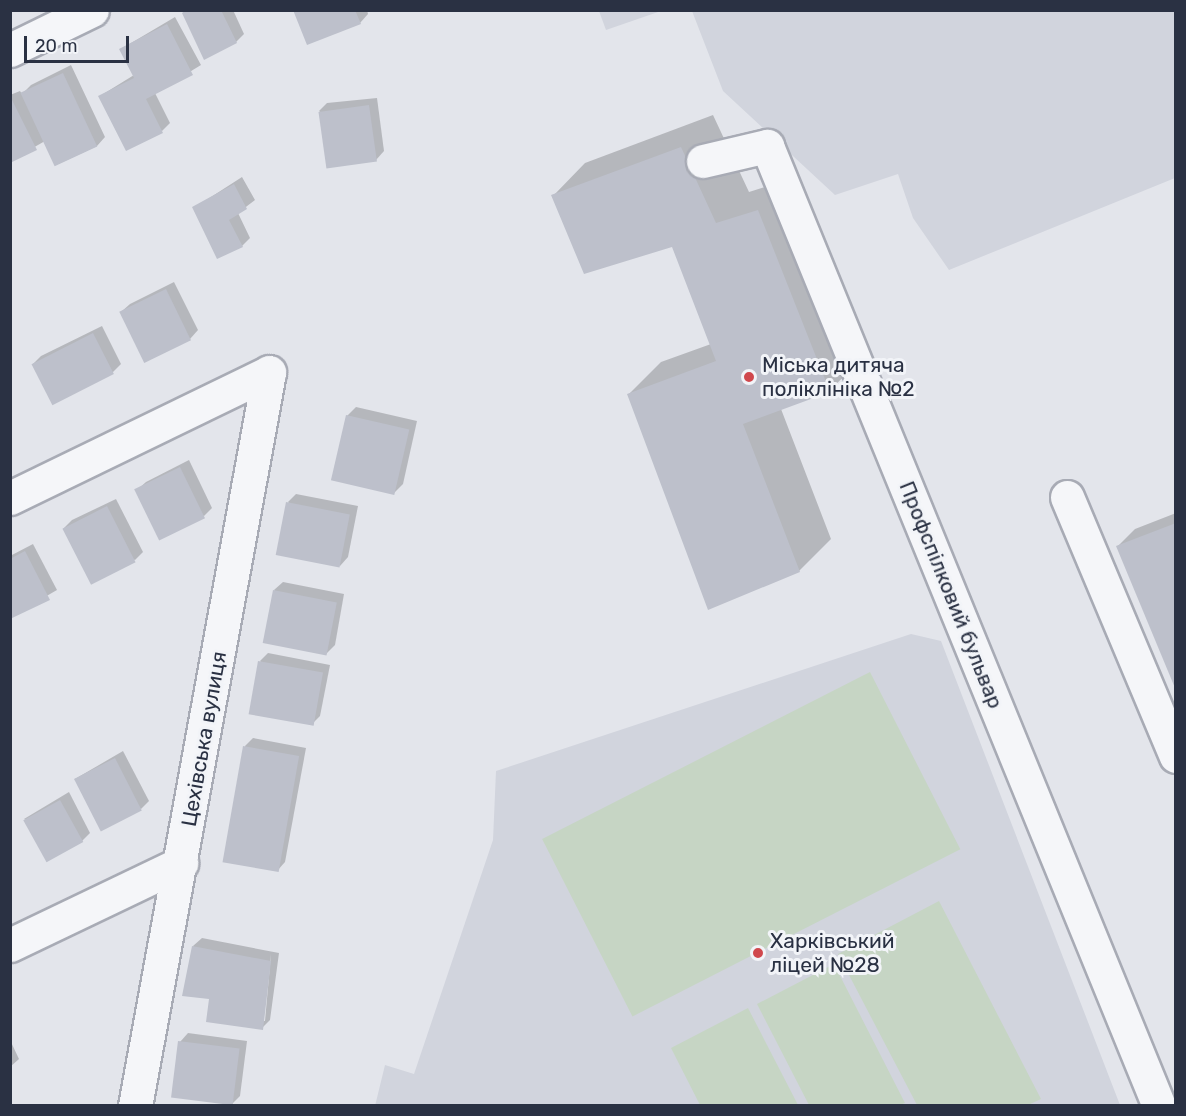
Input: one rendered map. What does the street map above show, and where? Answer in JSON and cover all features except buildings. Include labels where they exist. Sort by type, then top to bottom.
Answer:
[{"type":"street","points":[[10,50],[92,10]]},
{"type":"street","name":"Профспілковий бульвар","points":[[703,161],[767,146],[1159,1106]]},
{"type":"street","name":"Цехівська вулиця","points":[[10,498],[269,372],[135,1106]]},
{"type":"street","points":[[1067,497],[1176,756]]},
{"type":"street","points":[[10,945],[181,863]]},
{"type":"shaded area","points":[[599,11],[661,11],[606,30]]},
{"type":"shaded area","points":[[692,11],[1175,11],[1175,178],[949,270],[913,218],[898,174],[835,195],[723,91]]},
{"type":"shaded area","name":"Харківський ліцей №28","points":[[911,634],[941,641],[1120,1105],[375,1106],[385,1065],[414,1074],[493,840],[496,771]]},
{"type":"green space","points":[[870,672],[960,849],[632,1016],[542,839]]},
{"type":"green space","points":[[939,901],[1041,1099],[1028,1105],[917,1105],[838,954]]},
{"type":"green space","points":[[834,964],[905,1103],[900,1105],[809,1105],[757,1004]]},
{"type":"green space","points":[[748,1008],[798,1105],[700,1105],[671,1048]]},
{"type":"place","name":"Міська дитяча поліклініка №2","points":[[749,377]]},
{"type":"place","name":"Харківський ліцей №28","points":[[758,953]]}]
